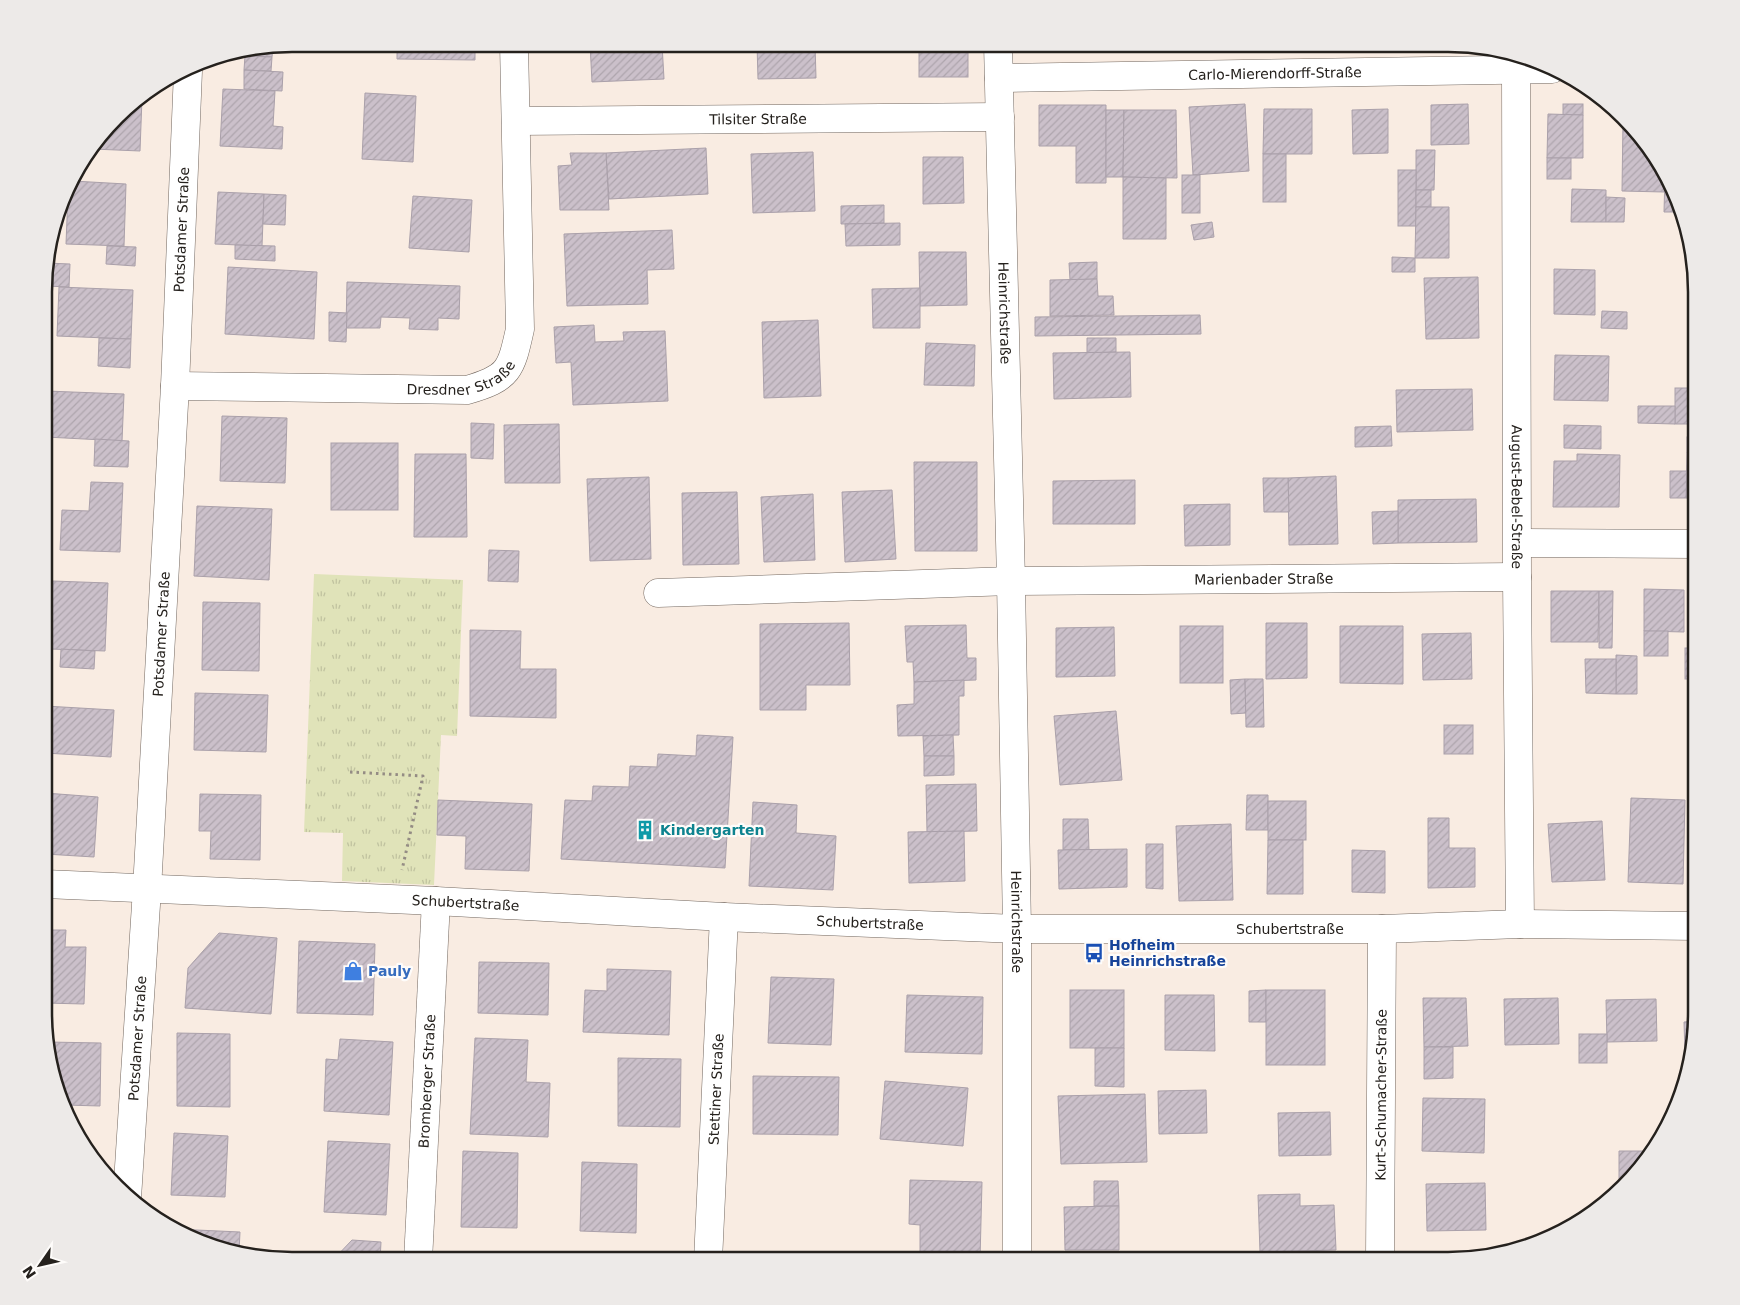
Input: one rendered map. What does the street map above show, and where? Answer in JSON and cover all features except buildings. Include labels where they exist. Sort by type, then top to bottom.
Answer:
[{"type":"street","name":"Dresdner Straße","points":[[175,386],[467,390],[488,384],[505,374],[515,352],[520,329],[514,52]]},
{"type":"street","name":"Heinrichstraße","points":[[998,52],[1017,929],[1016,1252]]},
{"type":"street","name":"August-Bebel-Straße","points":[[1516,69],[1520,924]]},
{"type":"street","name":"Carlo-Mierendorff-Straße","points":[[999,78],[1534,69]]},
{"type":"street","name":"Potsdamer Straße","points":[[128,1187],[147,889],[175,386],[188,76]]},
{"type":"street","name":"Tilsiter Straße","points":[[516,121],[1000,117]]},
{"type":"street","points":[[1518,543],[1688,544]]},
{"type":"street","name":"Marienbader Straße","points":[[1011,581],[1517,577]]},
{"type":"street","points":[[658,593],[1011,581]]},
{"type":"street","name":"Schubertstraße","points":[[52,884],[436,901],[724,917],[1017,929],[1382,929],[1520,924],[1688,926]]},
{"type":"street","name":"Bromberger Straße","points":[[418,1252],[436,901]]},
{"type":"street","name":"Stettiner Straße","points":[[708,1252],[724,917]]},
{"type":"street","name":"Kurt-Schumacher-Straße","points":[[1380,1252],[1382,929]]},
{"type":"path","points":[[350,772],[423,776],[396,900]]},
{"type":"green space","points":[[314,574],[463,580],[457,736],[441,735],[434,885],[342,881],[343,833],[304,832]]},
{"type":"place","name":"Kindergarten","points":[[645,830]]},
{"type":"place","name":"Hofheim Heinrichstraße","points":[[1094,953]]},
{"type":"place","name":"Pauly","points":[[353,971]]}]
